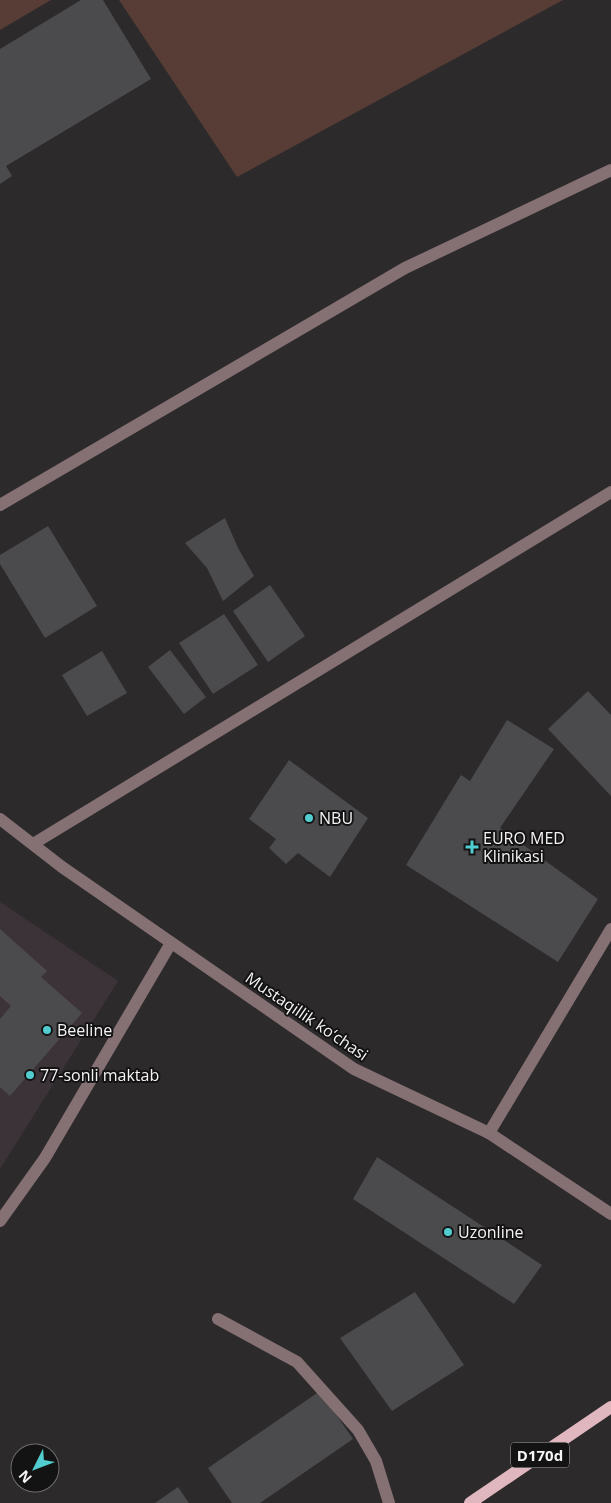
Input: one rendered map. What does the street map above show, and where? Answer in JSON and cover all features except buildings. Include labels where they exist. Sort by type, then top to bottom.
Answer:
[{"type":"main road","name":"D170d","points":[[470,1503],[611,1407]]},
{"type":"street","points":[[0,505],[405,268],[611,170]]},
{"type":"street","points":[[33,844],[611,492]]},
{"type":"street","name":"Mustaqillik ko‘chasi","points":[[0,819],[62,867],[354,1068],[489,1133],[611,1214]]},
{"type":"street","points":[[489,1133],[611,929]]},
{"type":"street","points":[[0,1222],[45,1158],[171,943]]},
{"type":"street","points":[[218,1319],[297,1362],[358,1430],[376,1461],[389,1503]]},
{"type":"shaded area","points":[[0,0],[51,0],[0,30]]},
{"type":"shaded area","points":[[119,0],[563,0],[237,177]]},
{"type":"shaded area","name":"77-sonli maktab","points":[[0,902],[118,981],[0,1169]]},
{"type":"place","name":"NBU","points":[[309,818]]},
{"type":"place","name":"EURO MED Klinikasi","points":[[472,847]]},
{"type":"place","name":"Beeline","points":[[47,1030]]},
{"type":"place","name":"77-sonli maktab","points":[[30,1075]]},
{"type":"place","name":"Uzonline","points":[[448,1232]]}]
